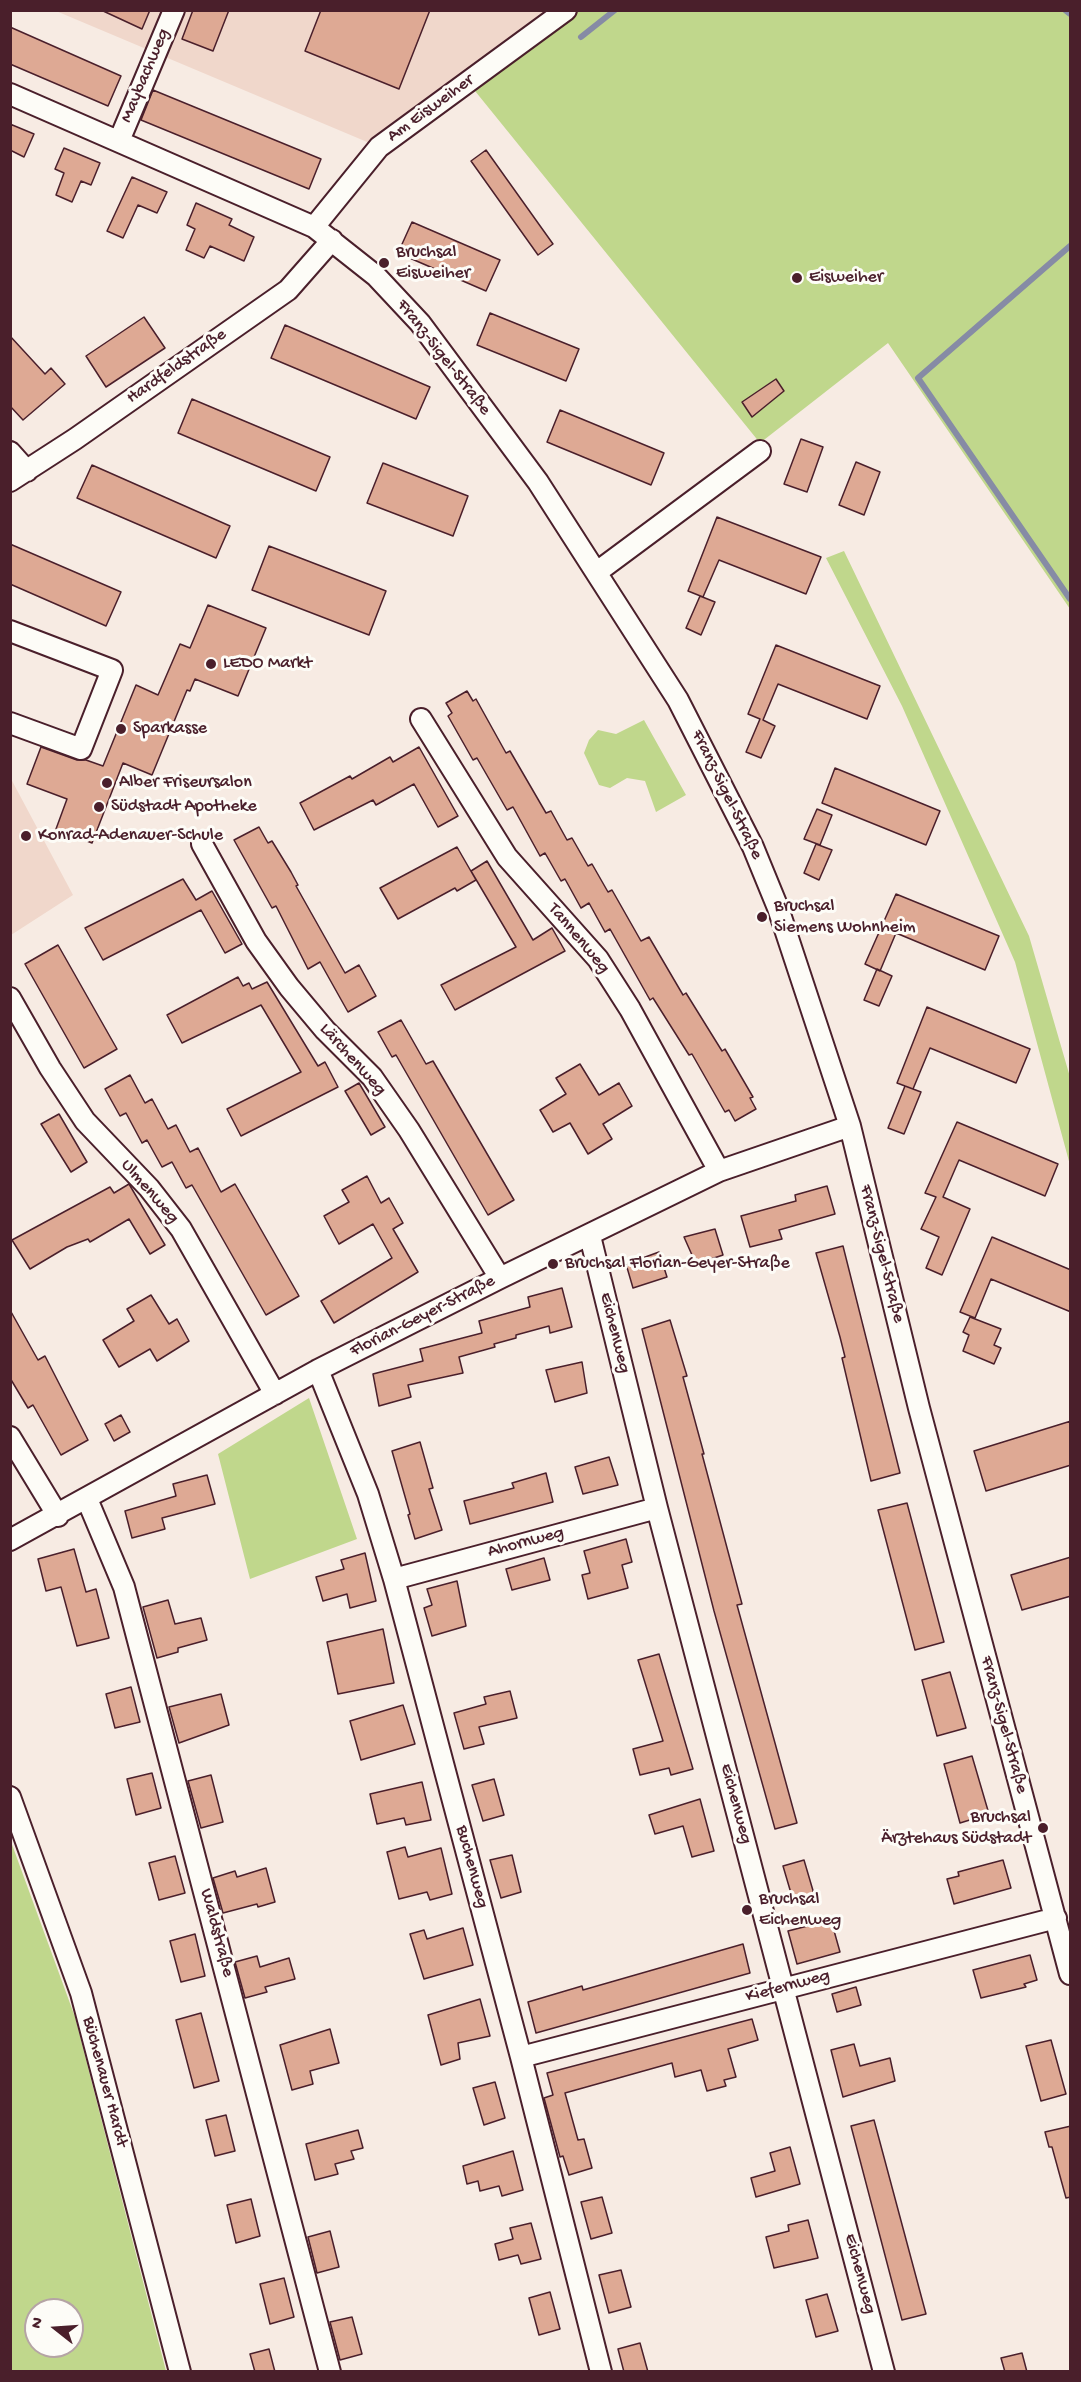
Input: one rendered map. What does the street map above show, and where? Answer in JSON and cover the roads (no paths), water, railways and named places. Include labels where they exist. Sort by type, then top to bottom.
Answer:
[{"type":"street","name":"Maybachweg","points":[[119,141],[174,10]]},
{"type":"street","name":"Am Eisweiher","points":[[314,227],[379,147],[566,10]]},
{"type":"street","name":"Franz-Sigel-Straße","points":[[10,94],[314,227],[376,276],[420,322],[538,482],[678,700],[753,847],[778,908],[850,1126],[919,1408],[1071,1974]]},
{"type":"street","name":"Hardfeldstraße","points":[[19,476],[288,290],[332,240]]},
{"type":"street","points":[[597,572],[760,451]]},
{"type":"street","points":[[10,452],[19,476]]},
{"type":"street","points":[[10,631],[112,670],[81,749],[10,723]]},
{"type":"street","name":"Tannenweg","points":[[421,718],[507,856],[598,959],[630,1009],[719,1171]]},
{"type":"street","name":"Lärchenweg","points":[[202,844],[256,941],[289,987],[378,1086],[409,1130],[500,1278]]},
{"type":"street","name":"Ulmenweg","points":[[10,998],[50,1068],[85,1121],[150,1188],[181,1230],[274,1394]]},
{"type":"street","name":"Florian-Geyer-Straße","points":[[10,1540],[58,1516],[318,1370],[500,1278],[719,1171],[850,1126]]},
{"type":"street","name":"Eichenweg","points":[[590,1236],[657,1508],[785,1987],[884,2372]]},
{"type":"street","name":"Buchenweg","points":[[318,1370],[368,1494],[394,1579],[521,2057],[601,2372]]},
{"type":"street","points":[[10,1437],[58,1516]]},
{"type":"street","name":"Waldstraße","points":[[87,1499],[124,1587],[330,2372]]},
{"type":"street","name":"Ahornweg","points":[[394,1579],[657,1508]]},
{"type":"street","name":"Büchenauer Hardt","points":[[10,1797],[81,1993],[180,2372]]},
{"type":"street","name":"Kiefernweg","points":[[521,2057],[1056,1918]]},
{"type":"waterway","points":[[581,37],[615,10]]},
{"type":"waterway","points":[[1065,10],[1070,14]]},
{"type":"waterway","points":[[1070,246],[918,378],[1070,599]]},
{"type":"place","name":"Bruchsal Eisweiher","points":[[384,263]]},
{"type":"place","name":"Eisweiher","points":[[797,278]]},
{"type":"place","name":"LEDO Markt","points":[[211,664]]},
{"type":"place","name":"Sparkasse","points":[[121,729]]},
{"type":"place","name":"Alber Friseursalon","points":[[107,783]]},
{"type":"place","name":"Südstadt Apotheke","points":[[99,807]]},
{"type":"place","name":"Konrad-Adenauer-Schule","points":[[26,836]]},
{"type":"place","name":"Bruchsal Siemens Wohnheim","points":[[762,917]]},
{"type":"place","name":"Bruchsal Florian-Geyer-Straße","points":[[553,1264]]},
{"type":"place","name":"Bruchsal Ärztehaus Südstadt","points":[[1043,1828]]},
{"type":"place","name":"Bruchsal Eichenweg","points":[[747,1910]]}]
